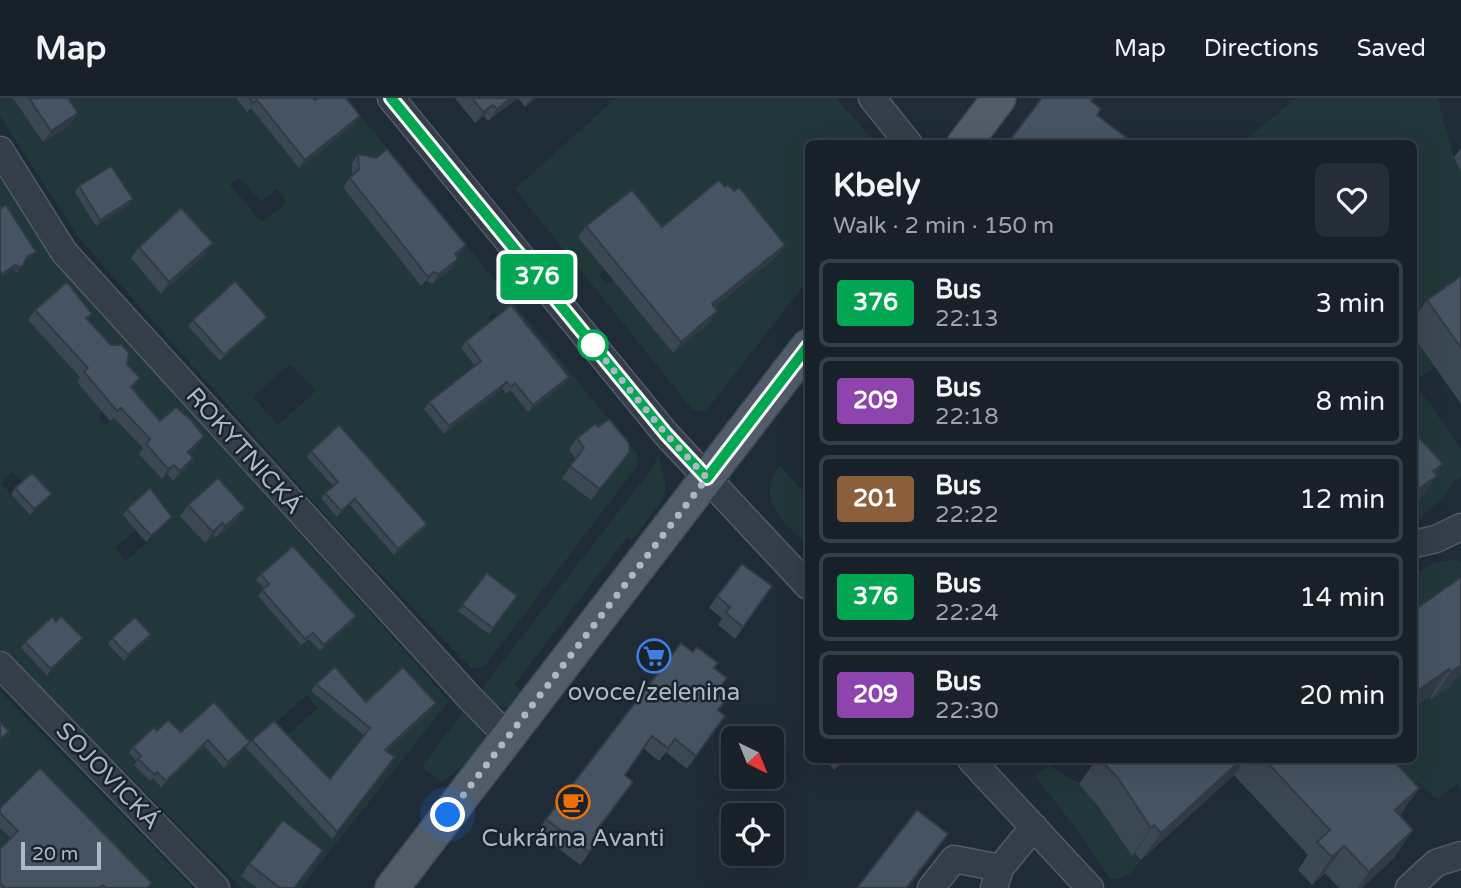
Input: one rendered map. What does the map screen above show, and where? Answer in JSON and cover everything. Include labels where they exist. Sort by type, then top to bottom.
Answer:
[{"type":"main road","points":[[967,140],[999,98]]},
{"type":"main road","points":[[392,888],[805,350]]},
{"type":"street","points":[[391,98],[666,434],[805,583]]},
{"type":"street","points":[[872,98],[906,140]]},
{"type":"street","name":"ROKYTNICKÁ","points":[[0,150],[64,252],[508,737]]},
{"type":"street","points":[[1417,543],[1436,539],[1461,527]]},
{"type":"street","name":"SOJOVICKÁ","points":[[0,664],[216,888]]},
{"type":"street","points":[[974,763],[1090,888]]},
{"type":"street","points":[[931,888],[954,859],[997,878],[1018,844],[1034,827]]},
{"type":"street","points":[[1409,888],[1436,863],[1461,855]]},
{"type":"green space","points":[[0,98],[14,98],[43,142],[76,120],[68,108],[52,98],[346,98],[637,454],[638,465],[484,667],[471,668],[346,538],[79,238],[0,116]],"holes":[[[239,177],[261,201],[277,189],[287,202],[262,222],[230,185]],[[410,220],[430,281],[421,286],[385,240]],[[204,255],[162,294],[131,258]],[[494,313],[499,318],[528,412],[510,390],[506,394],[476,368],[492,324],[488,318]],[[290,364],[316,391],[278,425],[253,397]],[[569,450],[614,471],[602,487]],[[334,488],[422,530],[352,504],[337,517],[321,500]]]},
{"type":"green space","points":[[616,98],[836,98],[873,140],[805,140],[805,284],[706,411],[692,409],[515,189]],"holes":[[[609,266],[743,285],[704,316],[673,353],[620,289],[617,276],[607,284],[599,275]]]},
{"type":"green space","points":[[1296,98],[1437,98],[1461,172],[1461,291],[1417,321],[1417,140],[1246,140]]},
{"type":"green space","points":[[0,177],[55,260],[449,701],[301,888],[295,888],[315,862],[275,832],[263,847],[261,845],[253,859],[257,888],[242,888],[0,648],[0,278],[11,271],[0,212]],"holes":[[[129,404],[106,425],[98,416],[102,412],[97,406]],[[144,449],[192,451],[167,475]],[[13,472],[23,483],[30,515],[1,483]],[[158,509],[169,522],[126,561],[115,548],[136,530],[123,515]],[[307,695],[318,708],[281,741],[325,786],[247,748]]]},
{"type":"green space","points":[[1417,341],[1435,366],[1417,380]]},
{"type":"green space","points":[[1417,386],[1461,449],[1461,477],[1443,498],[1417,520]]},
{"type":"green space","points":[[658,454],[666,486],[663,499],[633,539],[627,537],[515,684],[520,690],[509,707],[495,706],[480,691],[653,467]]},
{"type":"green space","points":[[779,465],[805,493],[805,543],[772,504],[770,486]]},
{"type":"green space","points":[[1457,559],[1461,562],[1461,591],[1417,622],[1417,573],[1435,562]]},
{"type":"green space","points":[[1461,675],[1461,789],[1456,784],[1438,800],[1417,782],[1393,782],[1354,763],[1417,763],[1417,706],[1448,688],[1447,685]]},
{"type":"green space","points":[[0,691],[193,888],[143,888],[0,853]]},
{"type":"green space","points":[[464,711],[484,734],[482,741],[467,762],[441,783],[422,766]]},
{"type":"green space","points":[[1049,765],[1079,784],[1132,855],[1135,853],[1141,860],[1131,873],[1118,880],[1110,878],[1035,776]]},
{"type":"building","points":[[29,98],[68,98],[78,113],[51,131]]},
{"type":"building","points":[[249,98],[346,98],[360,116],[305,160],[257,100],[253,103]]},
{"type":"building","points":[[472,98],[511,98],[497,109],[493,105],[483,112]]},
{"type":"building","points":[[1042,98],[1093,98],[1091,101],[1101,109],[1097,115],[1130,140],[1010,140]]},
{"type":"building","points":[[387,149],[466,245],[455,254],[458,259],[439,274],[434,272],[428,277],[350,178],[359,169],[358,154],[376,158]]},
{"type":"building","points":[[111,166],[133,199],[100,220],[79,186]]},
{"type":"building","points":[[719,180],[734,191],[739,187],[785,245],[712,304],[717,311],[681,342],[586,226],[632,190],[662,227]]},
{"type":"building","points":[[6,205],[36,252],[27,257],[22,267],[15,265],[2,274],[0,209]]},
{"type":"building","points":[[181,208],[213,243],[169,282],[139,247]]},
{"type":"building","points":[[1461,276],[1461,348],[1427,300]]},
{"type":"building","points":[[235,281],[267,317],[224,355],[193,320]]},
{"type":"building","points":[[67,282],[92,314],[86,318],[111,345],[122,345],[129,353],[127,364],[140,378],[131,387],[160,421],[176,407],[204,436],[188,452],[193,458],[180,471],[174,465],[168,469],[146,444],[150,439],[121,408],[117,411],[84,372],[88,368],[35,310]]},
{"type":"building","points":[[511,305],[569,377],[533,405],[515,383],[511,387],[507,382],[449,426],[429,402],[481,361],[466,341]]},
{"type":"building","points":[[609,419],[629,443],[629,453],[600,489],[570,466],[584,448],[577,438],[595,424],[598,427]]},
{"type":"building","points":[[339,425],[427,524],[398,549],[355,499],[341,511],[325,493],[338,482],[311,451]]},
{"type":"building","points":[[1417,435],[1443,464],[1433,471],[1437,476],[1417,490]]},
{"type":"building","points":[[32,473],[52,494],[34,509],[15,488]]},
{"type":"building","points":[[218,478],[245,508],[225,526],[222,523],[213,532],[188,505]]},
{"type":"building","points":[[150,488],[172,517],[151,536],[127,509]]},
{"type":"building","points":[[293,546],[356,616],[324,645],[313,633],[305,639],[262,590],[269,584],[261,574]]},
{"type":"building","points":[[742,564],[772,586],[743,627],[726,613],[730,607],[717,596]]},
{"type":"building","points":[[487,573],[517,596],[493,628],[462,605]]},
{"type":"building","points":[[1461,577],[1461,665],[1451,672],[1449,669],[1417,691],[1417,608]]},
{"type":"building","points":[[61,616],[83,638],[51,669],[25,642],[52,617],[56,622]]},
{"type":"building","points":[[135,617],[151,634],[128,655],[112,638]]},
{"type":"building","points":[[681,643],[693,652],[697,647],[718,663],[714,668],[727,678],[716,693],[725,701],[718,710],[725,716],[696,756],[675,739],[668,748],[652,736],[625,775],[633,782],[596,831],[602,836],[589,852],[546,819]]},
{"type":"building","points":[[335,667],[366,702],[403,667],[436,703],[385,750],[395,757],[337,832],[252,740],[274,721],[330,779],[370,728],[316,684]]},
{"type":"building","points":[[214,702],[250,742],[228,762],[208,740],[166,781],[138,759],[141,756],[133,747],[154,727],[157,731],[168,720],[181,732]]},
{"type":"building","points":[[0,722],[9,731],[0,740]]},
{"type":"building","points":[[1104,763],[1238,763],[1161,833],[1154,825],[1151,828],[1118,778]]},
{"type":"building","points":[[1268,763],[1396,763],[1419,788],[1395,810],[1413,830],[1369,872],[1344,846],[1332,857],[1317,842],[1330,830]]},
{"type":"building","points":[[40,768],[152,883],[147,888],[106,888],[103,885],[99,888],[5,888],[0,883],[0,849],[18,831],[0,813],[0,808]]},
{"type":"building","points":[[917,810],[948,834],[906,888],[857,888]]},
{"type":"building","points":[[283,820],[323,850],[294,888],[280,888],[249,864]]},
{"type":"bus line","name":"376","points":[[391,98],[666,434],[707,478],[805,350]]},
{"type":"place","name":"ovoce/zelenina","points":[[654,656]]},
{"type":"place","name":"Cukrárna Avanti","points":[[573,802]]},
{"type":"route","points":[[448,815],[707,478],[666,434],[593,345]]}]
